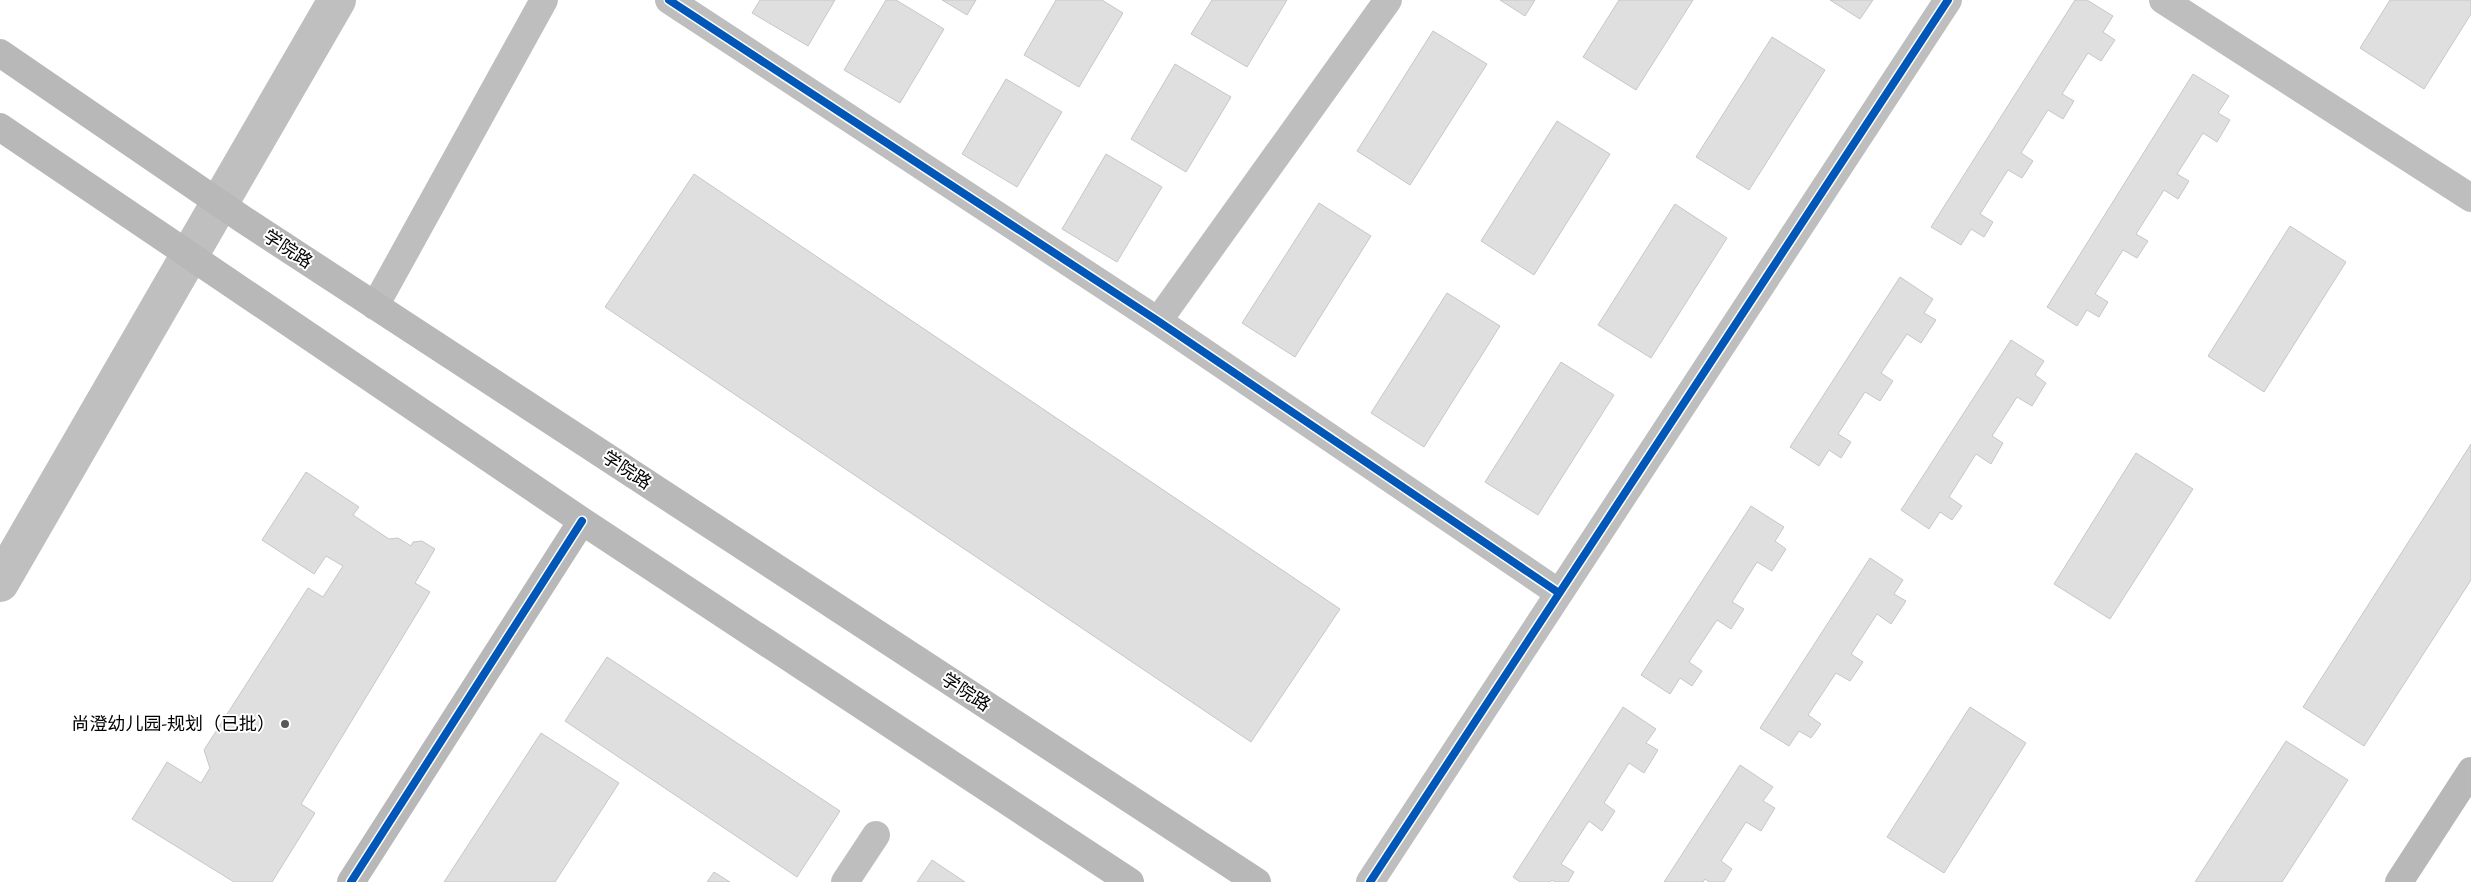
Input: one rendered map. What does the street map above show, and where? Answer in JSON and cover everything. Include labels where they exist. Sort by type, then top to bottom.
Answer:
[{"type":"main road","name":"学院路","points":[[0,52],[244,220],[1258,882]]},
{"type":"main road","points":[[0,128],[582,521],[1130,882]]},
{"type":"main road","points":[[351,882],[582,521]]},
{"type":"main road","points":[[2399,882],[2471,771]]},
{"type":"street","points":[[375,306],[544,0]]},
{"type":"street","points":[[669,0],[1158,321],[1560,593]]},
{"type":"street","points":[[1158,321],[1388,0]]},
{"type":"street","points":[[1370,882],[1948,0]]},
{"type":"street","points":[[2163,0],[2471,198]]},
{"type":"street","points":[[845,882],[876,835]]},
{"type":"building","points":[[760,0],[835,0],[808,46],[752,13]]},
{"type":"building","points":[[886,0],[896,0],[944,29],[900,103],[844,70]]},
{"type":"building","points":[[942,0],[976,0],[967,15]]},
{"type":"building","points":[[1056,0],[1102,0],[1123,13],[1079,87],[1024,55]]},
{"type":"building","points":[[1212,0],[1287,0],[1247,67],[1191,34]]},
{"type":"building","points":[[1500,0],[1535,0],[1525,16]]},
{"type":"building","points":[[1619,0],[1693,0],[1636,90],[1583,57]]},
{"type":"building","points":[[1830,0],[1873,0],[1860,19]]},
{"type":"building","points":[[2075,0],[2087,0],[2113,16],[2103,32],[2115,40],[2101,61],[2088,53],[2062,94],[2074,101],[2063,119],[2048,110],[2021,153],[2033,161],[2022,178],[2008,170],[1980,214],[1993,222],[1984,237],[1971,229],[1961,245],[1931,227]]},
{"type":"building","points":[[2390,0],[2471,0],[2471,14],[2424,89],[2360,48]]},
{"type":"building","points":[[1433,31],[1487,64],[1410,185],[1357,151]]},
{"type":"building","points":[[1772,37],[1825,70],[1749,190],[1696,157]]},
{"type":"building","points":[[1175,64],[1231,97],[1186,172],[1131,139]]},
{"type":"building","points":[[2193,74],[2229,96],[2218,113],[2230,120],[2217,142],[2203,133],[2177,174],[2189,181],[2178,199],[2164,190],[2136,234],[2148,241],[2137,258],[2123,250],[2095,294],[2108,302],[2099,317],[2087,310],[2077,326],[2047,307]]},
{"type":"building","points":[[1006,79],[1062,112],[1017,187],[962,154]]},
{"type":"building","points":[[1557,121],[1610,154],[1534,275],[1481,241]]},
{"type":"building","points":[[1106,154],[1162,187],[1117,262],[1062,229]]},
{"type":"building","points":[[694,174],[1340,609],[1251,742],[605,307]]},
{"type":"building","points":[[1319,203],[1371,236],[1295,357],[1242,323]]},
{"type":"building","points":[[1675,204],[1727,238],[1651,358],[1598,325]]},
{"type":"building","points":[[2290,226],[2346,262],[2264,392],[2208,356]]},
{"type":"building","points":[[1900,277],[1933,299],[1924,313],[1936,320],[1921,343],[1907,334],[1881,373],[1893,381],[1880,401],[1865,392],[1838,434],[1851,442],[1841,458],[1829,450],[1819,466],[1790,447]]},
{"type":"building","points":[[1447,293],[1500,326],[1424,447],[1371,413]]},
{"type":"building","points":[[2011,340],[2044,361],[2035,375],[2046,383],[2032,406],[2017,397],[1992,436],[2003,443],[1991,464],[1976,454],[1949,497],[1962,506],[1952,520],[1940,512],[1929,529],[1901,510]]},
{"type":"building","points":[[1561,362],[1614,395],[1538,515],[1485,482]]},
{"type":"building","points":[[2471,444],[2471,580],[2364,746],[2303,707]]},
{"type":"building","points":[[2136,453],[2193,489],[2110,619],[2054,584]]},
{"type":"building","points":[[306,472],[359,507],[353,515],[389,539],[398,538],[411,546],[413,542],[422,541],[435,549],[415,583],[430,592],[301,804],[315,813],[272,882],[234,882],[132,819],[167,762],[201,783],[210,768],[204,750],[308,588],[323,597],[343,566],[326,556],[314,574],[262,540]]},
{"type":"building","points":[[1751,506],[1784,527],[1775,541],[1786,549],[1772,571],[1757,562],[1732,602],[1744,609],[1731,629],[1717,620],[1689,662],[1702,671],[1692,686],[1680,678],[1670,694],[1641,675]]},
{"type":"building","points":[[1870,558],[1903,580],[1894,594],[1906,601],[1891,624],[1877,614],[1851,654],[1863,662],[1850,681],[1836,673],[1808,715],[1821,724],[1811,738],[1799,731],[1789,746],[1760,728]]},
{"type":"building","points":[[607,657],[840,811],[797,877],[565,721]]},
{"type":"building","points":[[1623,707],[1656,729],[1646,743],[1658,750],[1644,773],[1629,763],[1604,803],[1615,811],[1602,831],[1589,821],[1561,864],[1574,872],[1568,882],[1555,882],[1552,880],[1550,882],[1520,882],[1513,877]]},
{"type":"building","points":[[1970,707],[2026,743],[1944,873],[1887,837]]},
{"type":"building","points":[[541,733],[619,783],[555,882],[444,882]]},
{"type":"building","points":[[2286,741],[2348,780],[2282,882],[2195,882]]},
{"type":"building","points":[[1740,765],[1773,787],[1763,801],[1775,808],[1761,831],[1746,822],[1721,861],[1732,869],[1724,882],[1709,882],[1705,879],[1703,882],[1664,882]]},
{"type":"building","points":[[932,860],[965,882],[917,882]]},
{"type":"building","points":[[714,872],[730,882],[707,882]]},
{"type":"waterway","points":[[0,583],[337,0]]},
{"type":"cycle path","points":[[669,0],[1158,321],[1559,593]]},
{"type":"cycle path","points":[[1370,882],[1948,0]]},
{"type":"cycle path","points":[[351,882],[582,521]]},
{"type":"place","name":"尚澄幼儿园-规划（已批）","points":[[285,724]]}]
